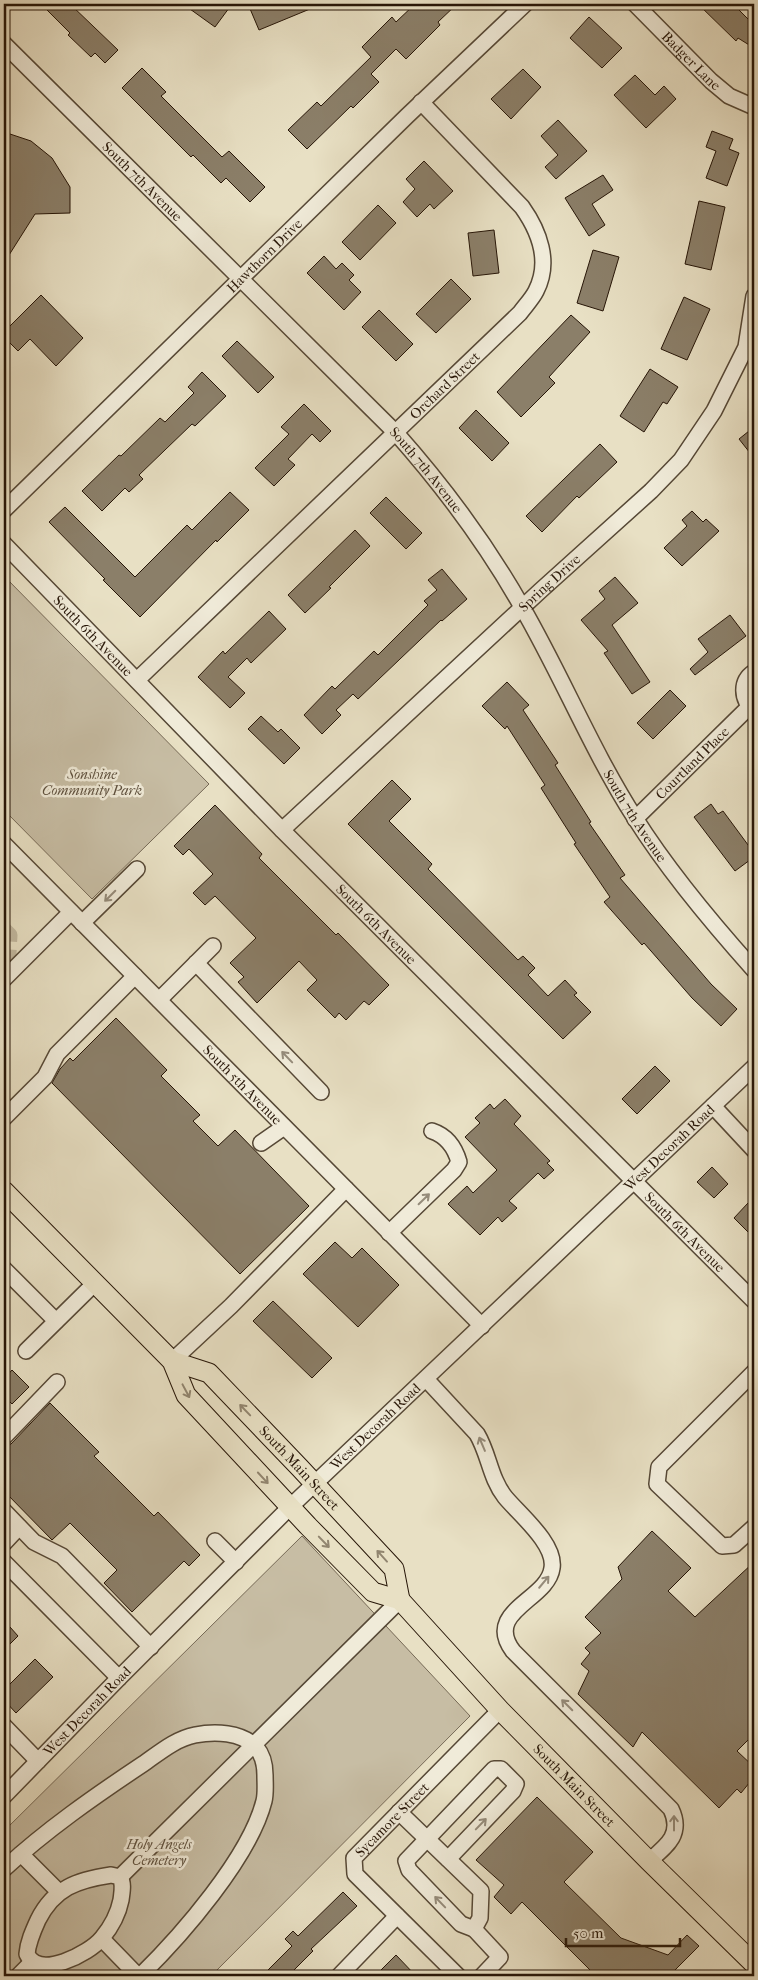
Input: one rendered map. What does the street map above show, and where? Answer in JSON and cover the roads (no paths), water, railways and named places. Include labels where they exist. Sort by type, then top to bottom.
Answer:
[{"type":"main road","name":"South Main Street","points":[[4,1191],[172,1361],[186,1395],[290,1507],[373,1592],[400,1600]]},
{"type":"main road","name":"South Main Street","points":[[172,1361],[209,1373],[315,1483],[394,1570],[400,1600],[500,1710],[754,1964]]},
{"type":"street","name":"Hawthorn Drive","points":[[4,510],[421,102],[525,4]]},
{"type":"street","name":"Badger Lane","points":[[635,4],[711,82],[729,96],[754,107]]},
{"type":"street","name":"South 7th Avenue","points":[[4,44],[396,433],[446,492],[486,549],[522,607],[596,751],[635,819],[678,880],[724,937],[754,970]]},
{"type":"street","name":"Orchard Street","points":[[137,680],[520,313],[536,290],[542,267],[541,246],[534,225],[522,207],[421,102]]},
{"type":"street","name":"Spring Drive","points":[[282,830],[651,490],[680,460],[698,437],[750,349],[754,296]]},
{"type":"street","name":"South 6th Avenue","points":[[4,544],[282,830],[754,1301]]},
{"type":"street","name":"Courtland Place","points":[[635,819],[752,708],[745,699],[743,690],[745,682],[754,672]]},
{"type":"street","name":"South 5th Avenue","points":[[7,853],[71,912],[482,1326]]},
{"type":"street","points":[[82,923],[137,869]]},
{"type":"street","points":[[4,980],[71,912]]},
{"type":"street","points":[[159,1000],[213,946]]},
{"type":"street","points":[[196,963],[321,1092]]},
{"type":"street","points":[[4,1118],[45,1077],[57,1054],[135,976]]},
{"type":"street","name":"West Decorah Road","points":[[4,1796],[150,1646],[290,1507],[754,1066]]},
{"type":"street","points":[[713,1106],[754,1150]]},
{"type":"street","points":[[261,1143],[284,1127]]},
{"type":"street","points":[[389,1233],[454,1170],[459,1162],[455,1149],[438,1134],[432,1132]]},
{"type":"street","points":[[172,1361],[230,1306],[346,1189]]},
{"type":"street","points":[[4,1269],[56,1322]]},
{"type":"street","points":[[26,1351],[95,1283]]},
{"type":"street","points":[[754,1372],[659,1467],[657,1484],[722,1546],[734,1545],[754,1527]]},
{"type":"street","points":[[426,1379],[467,1422],[482,1442],[499,1489],[545,1543],[552,1560],[552,1569],[548,1579],[508,1620],[505,1632],[506,1642],[513,1652],[671,1809],[676,1819],[675,1830],[670,1844],[649,1861]]},
{"type":"street","points":[[4,1437],[57,1382]]},
{"type":"street","points":[[4,1511],[34,1542],[62,1556],[150,1646]]},
{"type":"street","points":[[4,1543],[19,1527]]},
{"type":"street","points":[[215,1541],[236,1562]]},
{"type":"street","points":[[4,1562],[119,1678]]},
{"type":"street","points":[[120,1877],[400,1600]]},
{"type":"street","name":"Sycamore Street","points":[[458,1976],[355,1874],[354,1858],[500,1710]]},
{"type":"street","points":[[4,1726],[38,1761]]},
{"type":"street","points":[[4,1869],[121,1778],[176,1741],[196,1734],[210,1732],[247,1739],[261,1755],[265,1770],[264,1799],[257,1821],[231,1865],[202,1906],[160,1957],[139,1976],[102,1939]]},
{"type":"street","points":[[448,1859],[513,1790],[516,1784],[501,1769],[494,1768],[406,1861],[409,1870],[461,1924],[474,1929],[500,1957],[482,1976]]},
{"type":"street","points":[[399,1812],[481,1891],[480,1918],[474,1929]]},
{"type":"street","points":[[21,1854],[59,1892]]},
{"type":"street","points":[[111,1875],[120,1877],[122,1886],[118,1913],[115,1921],[102,1939],[80,1955],[61,1965],[44,1968],[32,1962],[27,1954],[34,1928],[46,1906],[59,1892],[95,1877],[111,1875]]},
{"type":"street","points":[[339,1976],[397,1916]]},
{"type":"street","points":[[18,1976],[32,1962]]},
{"type":"tunnel","points":[[4,929],[10,935],[9,953],[4,965]]},
{"type":"park label","name":"Sonshine Community Park","points":[[92,782]]},
{"type":"park label","name":"Holy Angels Cemetery","points":[[159,1852]]}]
